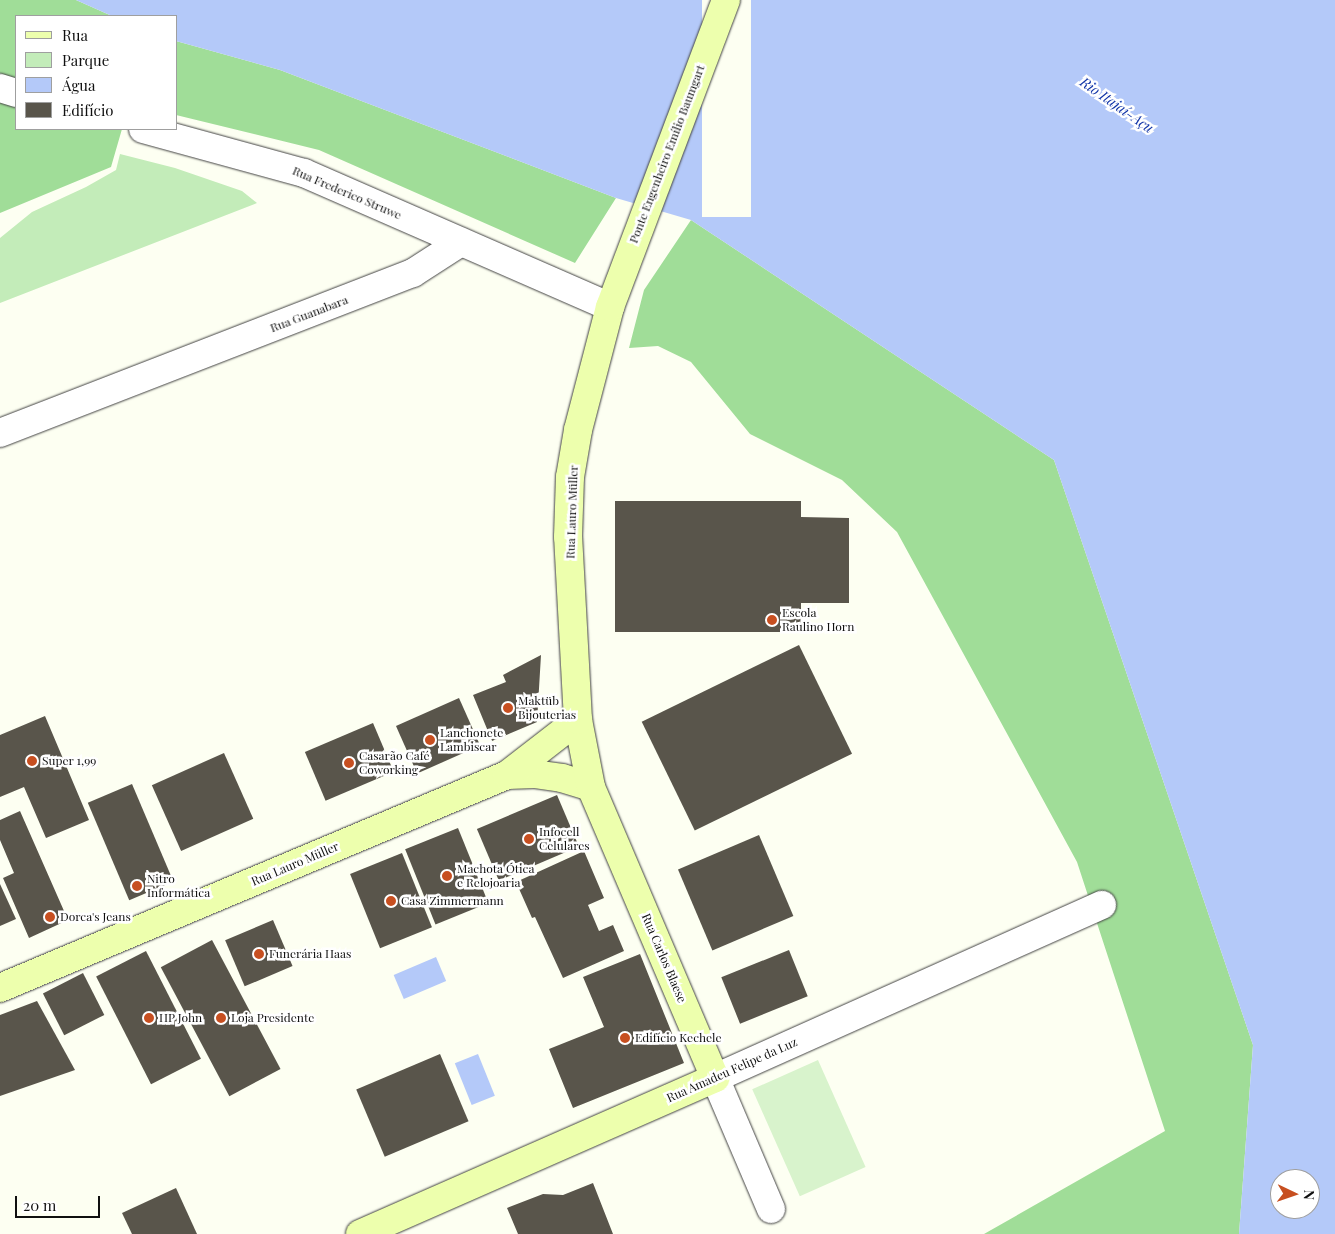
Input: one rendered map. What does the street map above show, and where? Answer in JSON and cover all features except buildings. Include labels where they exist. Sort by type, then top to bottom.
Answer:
[{"type":"main road","name":"Ponte Engenheiro Emílio Baumgart","points":[[610,307],[726,0]]},
{"type":"main road","name":"Rua Lauro Müller","points":[[591,787],[578,720],[568,537],[570,477],[578,430],[610,307]]},
{"type":"main road","name":"Rua Lauro Müller","points":[[0,988],[507,775],[578,720]]},
{"type":"main road","points":[[507,775],[534,774],[562,778],[591,787]]},
{"type":"main road","name":"Rua Carlos Blaese","points":[[591,787],[715,1078]]},
{"type":"main road","name":"Rua Amadeu Felipe da Luz","points":[[360,1234],[715,1078]]},
{"type":"street","points":[[0,88],[15,93]]},
{"type":"street","name":"Rua Frederico Struwe","points":[[147,130],[304,173],[462,242]]},
{"type":"street","points":[[462,242],[610,307]]},
{"type":"street","name":"Rua Guanabara","points":[[0,433],[413,273],[462,242]]},
{"type":"street","name":"Rua Amadeu Felipe da Luz","points":[[715,1078],[1102,905]]},
{"type":"street","name":"Rua Carlos Blaese","points":[[715,1078],[771,1208]]},
{"type":"green space","points":[[0,0],[76,0],[110,15],[15,15],[15,130],[122,130],[111,167],[0,213]]},
{"type":"green space","points":[[178,42],[280,70],[616,198],[575,263],[319,150],[178,115]]},
{"type":"green space","points":[[120,154],[175,168],[242,191],[257,203],[0,303],[0,238],[32,212],[86,187],[116,170]]},
{"type":"green space","points":[[691,220],[1054,460],[1253,1045],[1239,1234],[984,1234],[1165,1131],[1077,862],[897,532],[842,480],[750,434],[691,362],[658,346],[629,348],[644,290]]},
{"type":"green space","points":[[818,1060],[866,1167],[800,1196],[752,1089]]},
{"type":"water","name":"Rio Itajaí-Açu","points":[[76,0],[1335,0],[1335,1234],[1239,1234],[1253,1045],[1054,460],[691,220],[616,198],[280,70],[178,42],[178,15],[110,15]]},
{"type":"water","points":[[436,957],[446,981],[404,999],[394,975]]},
{"type":"water","points":[[478,1054],[495,1096],[472,1105],[455,1063]]},
{"type":"pier","points":[[702,0],[751,0],[751,217],[702,217]]},
{"type":"place","name":"Escola Raulino Horn","points":[[772,620]]},
{"type":"place","name":"Maktüb Bijouterias","points":[[508,708]]},
{"type":"place","name":"Lanchonete Lambiscar","points":[[430,740]]},
{"type":"place","name":"Super 1,99","points":[[32,761]]},
{"type":"place","name":"Casarão Café Coworking","points":[[349,763]]},
{"type":"place","name":"Infocell Celulares","points":[[529,839]]},
{"type":"place","name":"Machota Ótica e Relojoaria","points":[[447,876]]},
{"type":"place","name":"Nitro Informática","points":[[137,886]]},
{"type":"place","name":"Casa Zimmermann","points":[[391,901]]},
{"type":"place","name":"Dorca's Jeans","points":[[50,917]]},
{"type":"place","name":"Funerária Haas","points":[[259,954]]},
{"type":"place","name":"HP John","points":[[149,1018]]},
{"type":"place","name":"Loja Presidente","points":[[221,1018]]},
{"type":"place","name":"Edifício Kechele","points":[[625,1038]]}]
